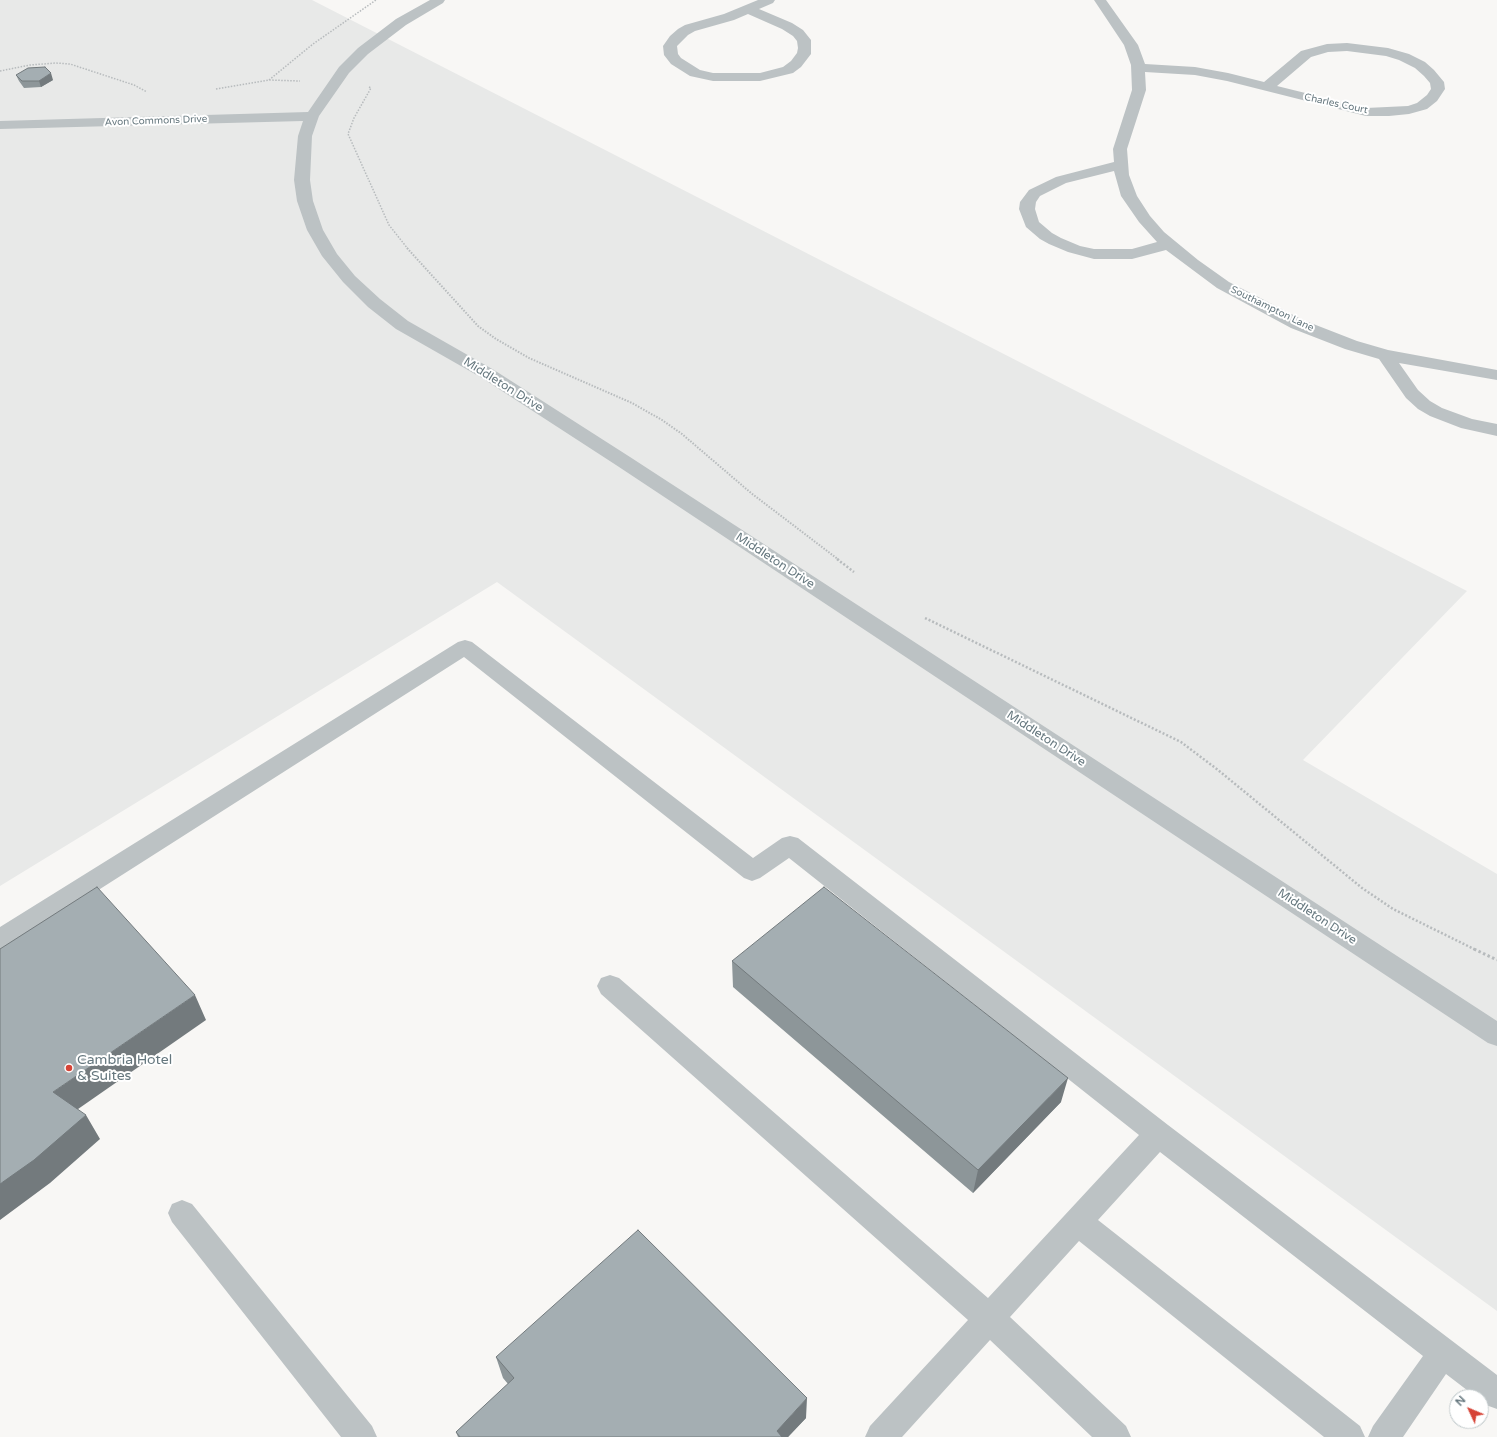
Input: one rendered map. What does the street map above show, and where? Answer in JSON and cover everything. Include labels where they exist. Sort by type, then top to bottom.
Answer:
[{"type":"street","name":"Middleton Drive","points":[[439,0],[382,35],[344,70],[312,116],[305,136],[302,180],[305,201],[315,230],[330,256],[349,279],[374,303],[433,344],[488,374],[1497,1035]]},
{"type":"street","points":[[748,9],[787,26],[798,33],[804,40],[805,48],[804,54],[796,64],[788,70],[760,76],[735,78],[713,77],[695,73],[676,61],[671,54],[670,46],[674,39],[683,32],[769,0]]},
{"type":"street","name":"Southampton Lane","points":[[1100,0],[1131,45],[1138,68],[1139,90],[1120,149],[1122,175],[1129,196],[1144,219],[1158,235],[1223,285],[1297,324],[1351,345],[1385,355],[1497,375]]},
{"type":"street","name":"Charles Court","points":[[1138,68],[1195,72],[1243,80],[1267,87],[1324,103],[1366,112],[1410,110],[1422,106],[1432,98],[1438,89],[1437,82],[1429,73],[1404,57],[1388,52],[1347,47],[1327,48],[1306,54],[1267,87]]},
{"type":"street","name":"Avon Commons Drive","points":[[0,126],[312,116]]},
{"type":"street","points":[[1121,165],[1061,180],[1034,193],[1028,202],[1027,209],[1032,224],[1046,236],[1055,241],[1074,249],[1094,254],[1132,254],[1169,244]]},
{"type":"street","points":[[1385,355],[1412,394],[1424,405],[1436,412],[1467,424],[1497,430]]},
{"type":"street","points":[[0,940],[465,647],[752,871],[790,845],[1158,1134],[1497,1394]]},
{"type":"street","points":[[610,986],[990,1319],[1116,1437]]},
{"type":"street","points":[[881,1437],[1158,1134]]},
{"type":"street","points":[[182,1213],[361,1437]]},
{"type":"street","points":[[1078,1222],[1349,1437]]},
{"type":"street","points":[[1384,1437],[1443,1353]]},
{"type":"path","points":[[269,80],[312,44],[376,0]]},
{"type":"path","points":[[0,71],[30,65],[56,63],[70,64],[134,85],[148,93],[140,93]]},
{"type":"path","points":[[216,89],[269,80],[335,83],[371,88],[354,118],[348,134],[351,143],[364,168],[389,225],[397,237],[478,326],[496,339],[529,358],[632,403],[662,420],[682,434],[751,493],[857,574]]},
{"type":"path","points":[[924,618],[1181,742],[1218,770],[1362,888],[1392,909],[1497,960]]},
{"type":"shaded area","points":[[0,0],[312,0],[1467,591],[1303,760],[1497,874],[1497,1311],[497,582],[0,886]]},
{"type":"building","points":[[45,67],[51,73],[39,81],[22,81],[16,75],[28,68]]},
{"type":"building","name":"Cambria Hotel & Suites","points":[[97,887],[195,995],[53,1092],[86,1115],[34,1160],[0,1184],[0,949]]},
{"type":"building","points":[[824,887],[1068,1078],[978,1170],[732,961]]},
{"type":"building","points":[[638,1230],[807,1398],[777,1431],[782,1437],[460,1437],[456,1432],[514,1378],[496,1357]]},
{"type":"place","name":"Cambria Hotel & Suites","points":[[69,1068]]}]
